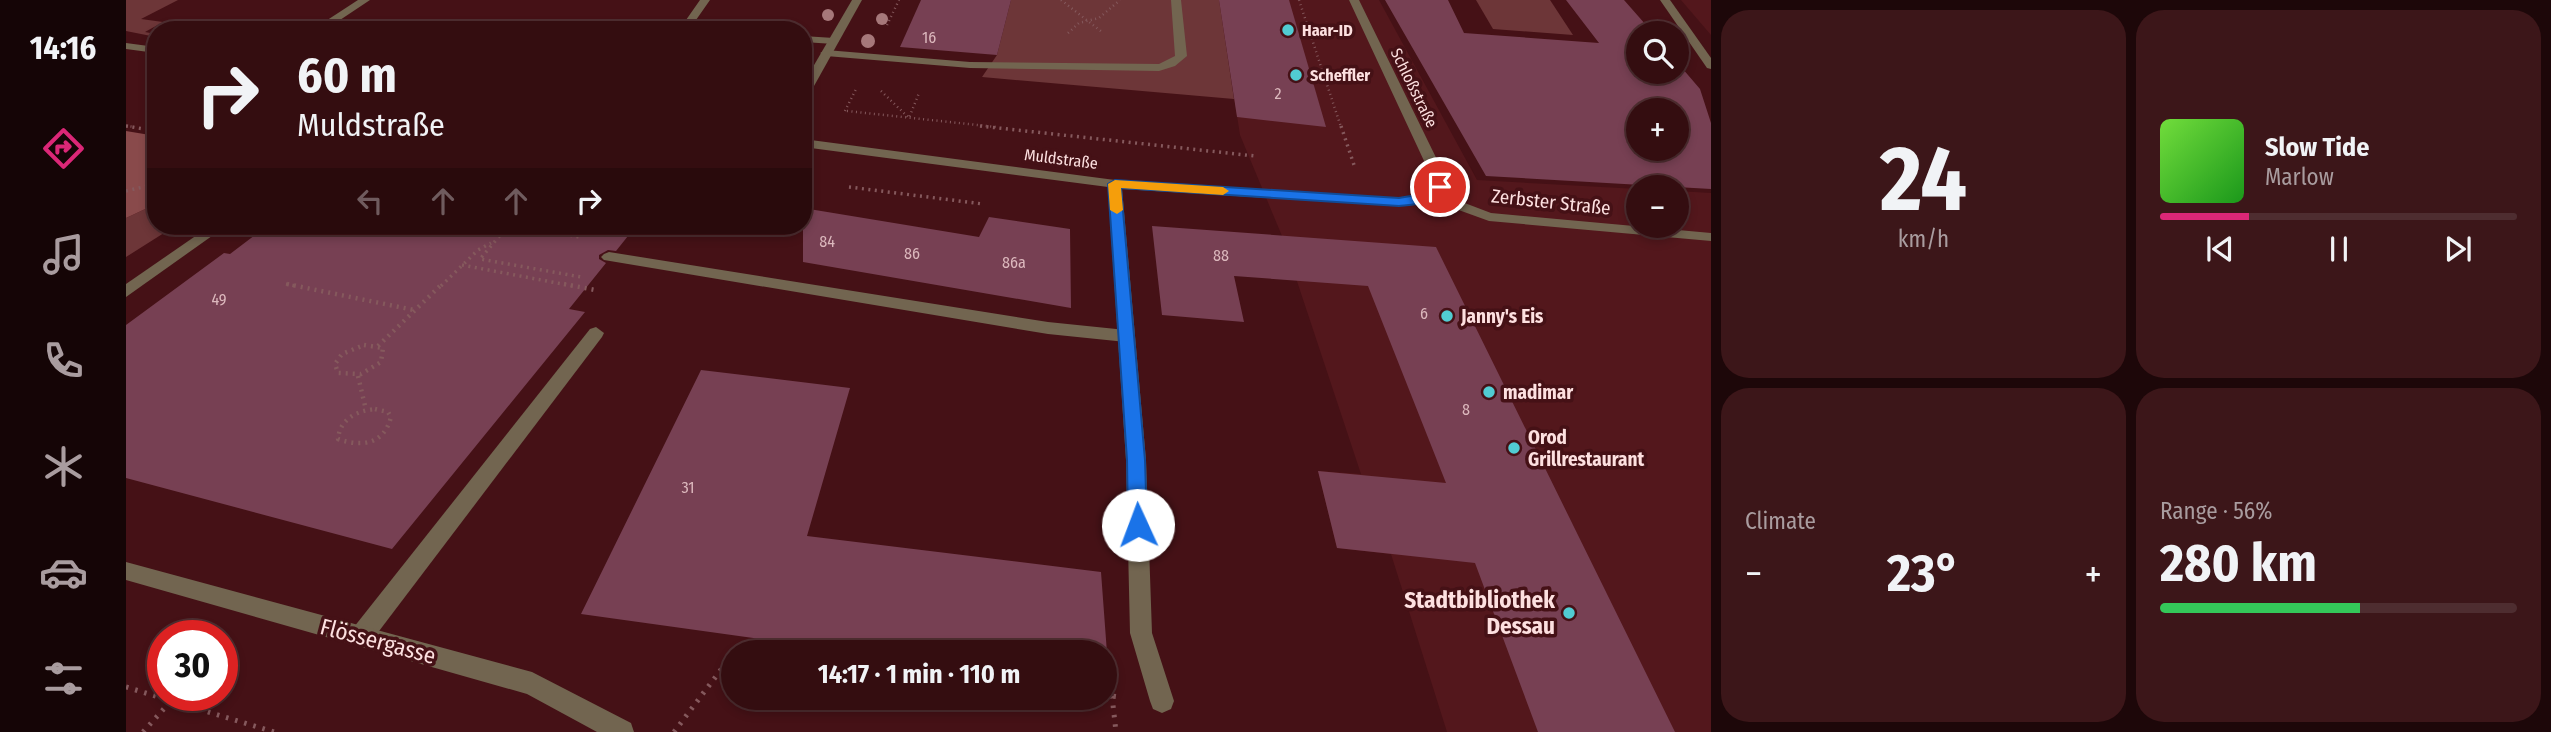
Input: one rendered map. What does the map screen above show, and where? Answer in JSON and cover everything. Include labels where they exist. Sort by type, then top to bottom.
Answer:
[{"type":"street","points":[[331,21],[365,0]]},
{"type":"street","points":[[692,21],[705,0]]},
{"type":"street","points":[[812,79],[857,0]]},
{"type":"street","points":[[827,53],[970,65],[1167,66],[1181,56],[1176,0]]},
{"type":"street","name":"Schloßstraße","points":[[1354,0],[1439,178],[1440,187],[1433,196]]},
{"type":"street","points":[[1665,0],[1711,66]]},
{"type":"street","points":[[812,40],[834,41]]},
{"type":"street","points":[[126,46],[147,49]]},
{"type":"street","name":"Muldstraße","points":[[812,144],[1115,184],[1399,202],[1433,196]]},
{"type":"street","points":[[1115,184],[1136,460],[1141,633],[1161,701]]},
{"type":"street","name":"Zerbster Straße","points":[[1433,196],[1489,217],[1711,237]]},
{"type":"street","points":[[126,292],[206,235]]},
{"type":"street","points":[[609,257],[1048,328],[1126,336]]},
{"type":"street","points":[[362,635],[596,333]]},
{"type":"street","name":"Flössergasse","points":[[126,571],[532,684],[622,732]]},
{"type":"path","points":[[1299,0],[1354,166],[1341,165]]},
{"type":"path","points":[[845,111],[1260,156]]},
{"type":"path","points":[[126,126],[147,130]]},
{"type":"path","points":[[126,191],[147,186]]},
{"type":"path","points":[[378,346],[384,352],[381,363],[358,376],[338,373],[335,369],[337,360],[356,347],[378,346],[483,245],[491,243],[499,235]]},
{"type":"path","points":[[491,243],[492,247],[480,259],[589,278]]},
{"type":"path","points":[[462,265],[595,290]]},
{"type":"path","points":[[286,284],[414,310]]},
{"type":"path","points":[[358,376],[366,410]]},
{"type":"path","points":[[366,410],[388,412],[391,417],[388,428],[365,444],[355,445],[338,439],[340,427],[350,416],[366,410]]},
{"type":"path","points":[[674,732],[721,670]]},
{"type":"path","points":[[126,687],[147,694]]},
{"type":"path","points":[[1114,710],[1116,732]]},
{"type":"path","points":[[143,732],[162,711]]},
{"type":"path","points":[[204,711],[274,732]]},
{"type":"shaded area","points":[[126,0],[178,0],[141,19],[156,21],[147,21],[147,35],[126,31]]},
{"type":"shaded area","points":[[1011,0],[1219,0],[1234,99],[982,77],[997,55]]},
{"type":"shaded area","points":[[1219,0],[1379,0],[1477,180],[1626,188],[1626,238],[1689,238],[1689,192],[1711,193],[1711,732],[1447,732],[1391,554],[1337,548],[1318,471],[1361,474],[1282,236],[1240,135]]},
{"type":"shaded area","points":[[1476,0],[1550,0],[1573,35],[1493,29]]},
{"type":"shaded area","points":[[1681,0],[1711,0],[1711,35]]},
{"type":"shaded area","points":[[126,131],[147,134],[147,208],[126,218]]},
{"type":"shaded area","points":[[147,208],[147,235],[161,235],[126,257],[126,218]]},
{"type":"building","points":[[921,0],[1011,0],[997,55],[900,47]]},
{"type":"building","points":[[1219,0],[1289,0],[1326,127],[1237,117]]},
{"type":"building","points":[[1385,0],[1448,0],[1464,33],[1599,43],[1566,0],[1624,0],[1642,21],[1626,21],[1626,84],[1689,84],[1689,76],[1700,89],[1711,123],[1711,189],[1689,188],[1689,175],[1626,175],[1626,184],[1486,176]]},
{"type":"building","points":[[812,209],[979,237],[989,217],[1070,229],[1071,308],[803,262],[803,235],[812,235]]},
{"type":"building","points":[[1152,226],[1436,247],[1675,732],[1538,732],[1475,563],[1337,548],[1318,471],[1446,483],[1368,286],[1234,276],[1244,322],[1162,315]]},
{"type":"building","points":[[255,235],[629,235],[616,251],[608,250],[599,255],[599,259],[606,263],[569,309],[585,312],[392,549],[126,478],[126,325],[224,253],[230,254]]},
{"type":"building","points":[[701,370],[850,388],[807,536],[1101,572],[1106,640],[768,640],[581,614]]},
{"type":"slow traffic","points":[[1117,210],[1115,184],[1223,191]]},
{"type":"place","name":"Haar-ID","points":[[1288,30]]},
{"type":"place","name":"Scheffler","points":[[1296,75]]},
{"type":"place","name":"Janny's Eis","points":[[1447,316]]},
{"type":"place","name":"madimar","points":[[1489,392]]},
{"type":"place","name":"Orod Grillrestaurant","points":[[1514,448]]},
{"type":"place","name":"Stadtbibliothek Dessau","points":[[1569,613]]},
{"type":"route","points":[[1138,525],[1136,460],[1115,184],[1399,202],[1433,196],[1440,187]]}]
